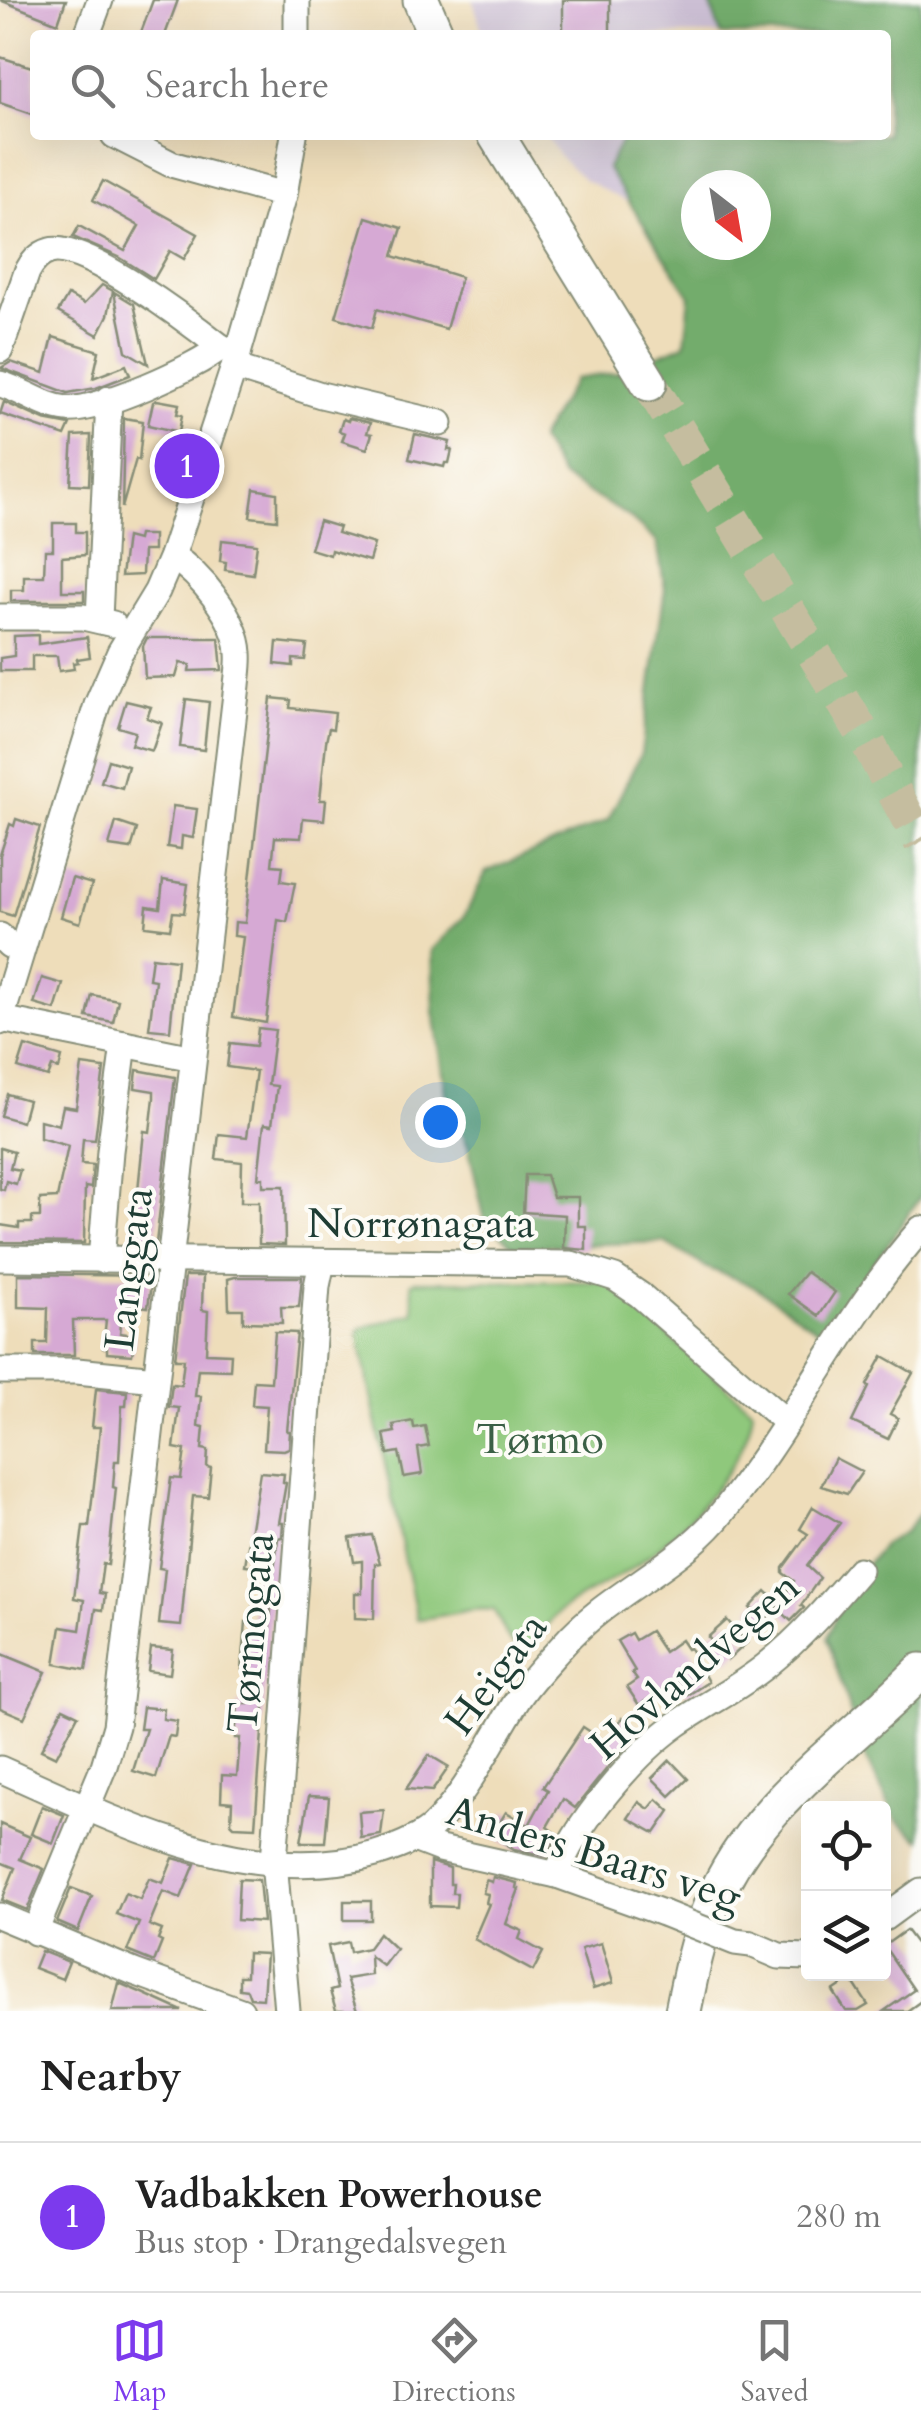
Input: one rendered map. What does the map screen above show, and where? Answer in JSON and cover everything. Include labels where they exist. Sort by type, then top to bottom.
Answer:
[{"type":"highway","points":[[499,140],[650,383]]},
{"type":"highway","points":[[685,2005],[710,1906],[756,1829],[803,1778],[921,1671]]},
{"type":"street","points":[[89,30],[100,0]]},
{"type":"street","points":[[124,140],[170,164],[284,195]]},
{"type":"street","points":[[193,1058],[0,1020],[10,943],[97,705],[167,567],[284,195],[293,140]]},
{"type":"street","points":[[0,350],[32,263],[50,250],[66,251],[114,273],[231,356],[322,395],[440,424]]},
{"type":"street","points":[[0,384],[67,409],[87,408],[231,356]]},
{"type":"street","points":[[100,619],[109,399]]},
{"type":"street","name":"Langgata","points":[[35,1932],[116,1726],[239,666],[236,637],[218,607],[182,584],[167,567]]},
{"type":"street","points":[[0,617],[100,619],[131,632]]},
{"type":"street","points":[[101,1260],[124,1044]]},
{"type":"street","name":"Heigata","points":[[0,1769],[184,1846],[300,1864],[342,1861],[396,1848],[414,1839],[431,1828],[447,1808],[522,1693],[567,1641],[700,1538],[736,1495],[881,1276],[921,1229]]},
{"type":"street","name":"Norrønagata","points":[[0,1258],[571,1264],[615,1278],[640,1295],[786,1422]]},
{"type":"street","name":"Tørmogata","points":[[287,2011],[274,1861],[317,1286],[322,1262]]},
{"type":"street","points":[[0,1372],[77,1370],[156,1380]]},
{"type":"street","name":"Hovlandvegen","points":[[557,1875],[573,1840],[638,1758],[674,1727],[764,1668],[794,1642],[858,1570]]},
{"type":"street","name":"Anders Baars veg","points":[[414,1839],[440,1849],[557,1875],[735,1942],[779,1956],[801,1957]]},
{"type":"street","points":[[891,1913],[921,1890]]},
{"type":"street","points":[[0,1916],[241,2011]]},
{"type":"shaded area","points":[[473,0],[709,0],[719,30],[482,30]]},
{"type":"shaded area","points":[[548,140],[621,140],[607,168],[631,204],[585,180]]},
{"type":"green space","points":[[709,0],[921,0],[921,1196],[825,1335],[752,1285],[708,1268],[664,1242],[514,1247],[485,1221],[468,1145],[447,1099],[434,1012],[432,950],[464,917],[486,872],[608,820],[641,753],[665,589],[657,542],[628,516],[562,477],[539,439],[575,379],[616,373],[685,344],[690,296],[607,168],[621,140],[891,140],[891,30],[719,30]]},
{"type":"green space","name":"Tørmo","points":[[607,1282],[753,1410],[748,1431],[726,1474],[674,1534],[639,1563],[559,1612],[522,1651],[509,1640],[494,1610],[417,1619],[358,1333],[361,1328],[414,1313],[411,1283]]},
{"type":"green space","points":[[921,1512],[921,1840],[896,1819],[891,1801],[887,1801],[863,1752],[827,1638],[847,1589],[884,1544],[906,1531]]},
{"type":"building","points":[[0,0],[66,0],[58,23]]},
{"type":"building","points":[[153,0],[178,0],[167,30],[142,30]]},
{"type":"building","points":[[563,0],[610,0],[610,30],[563,30]]},
{"type":"building","points":[[0,57],[30,66],[30,113],[0,103]]},
{"type":"building","points":[[103,181],[198,234],[184,259],[170,251],[154,279],[119,257],[73,237],[79,226],[125,251],[139,226],[93,200]]},
{"type":"building","points":[[366,217],[402,228],[393,256],[461,277],[446,329],[377,309],[372,328],[336,317]]},
{"type":"building","points":[[102,285],[113,291],[108,315],[98,335],[58,312],[68,295],[84,304]]},
{"type":"building","points":[[114,292],[134,304],[148,364],[126,351]]},
{"type":"building","points":[[53,337],[99,351],[93,378],[126,365],[130,375],[96,388],[68,393],[1,368],[11,362],[44,373]]},
{"type":"building","points":[[4,402],[44,420],[70,425],[65,436],[0,414]]},
{"type":"building","points":[[153,402],[179,404],[179,432],[148,425]]},
{"type":"building","points":[[124,418],[143,421],[139,460],[136,459],[122,508]]},
{"type":"building","points":[[343,419],[370,423],[367,433],[372,434],[367,449],[342,441],[345,433],[339,431]]},
{"type":"building","points":[[415,434],[450,442],[449,463],[444,467],[409,459]]},
{"type":"building","points":[[91,435],[89,485],[70,484],[73,436]]},
{"type":"building","points":[[254,489],[277,493],[277,520],[250,517]]},
{"type":"building","points":[[319,521],[339,527],[337,533],[374,544],[369,561],[331,550],[330,555],[310,549]]},
{"type":"building","points":[[53,523],[76,523],[76,532],[85,532],[85,555],[62,557],[62,591],[84,591],[84,601],[11,601],[11,590],[24,590],[24,576],[44,576],[45,550],[53,550]]},
{"type":"building","points":[[138,535],[153,535],[153,551],[143,551],[142,575],[121,576],[126,537],[137,540]]},
{"type":"building","points":[[222,540],[257,544],[253,574],[225,570],[226,562],[220,561]]},
{"type":"building","points":[[38,635],[38,644],[87,637],[90,657],[77,659],[74,669],[59,671],[57,656],[32,656],[32,671],[0,671],[0,658],[14,656],[14,636]]},
{"type":"building","points":[[147,638],[219,638],[222,670],[189,671],[190,665],[180,663],[176,677],[145,678],[143,646]]},
{"type":"building","points":[[277,642],[307,645],[305,660],[293,659],[293,666],[275,664]]},
{"type":"building","points":[[271,698],[291,700],[290,708],[335,713],[326,742],[320,800],[326,800],[324,820],[303,818],[301,838],[275,837],[272,865],[283,866],[281,881],[295,883],[287,922],[278,920],[266,1023],[233,1017],[243,937],[234,936],[235,922],[245,923]]},
{"type":"building","points":[[186,699],[209,702],[204,750],[180,747]]},
{"type":"building","points":[[126,701],[151,707],[147,718],[162,723],[152,751],[131,745],[135,732],[118,727]]},
{"type":"building","points":[[108,760],[128,766],[122,788],[101,782]]},
{"type":"building","points":[[173,806],[197,809],[193,838],[182,836],[181,849],[167,847]]},
{"type":"building","points":[[16,819],[40,827],[13,916],[0,912],[0,855],[10,824],[14,826]]},
{"type":"building","points":[[116,822],[137,829],[131,849],[109,846]]},
{"type":"building","points":[[72,878],[92,884],[80,923],[61,917]]},
{"type":"building","points":[[163,880],[188,884],[184,913],[173,912],[170,929],[145,926],[147,906],[160,908]]},
{"type":"building","points":[[152,957],[177,960],[170,1031],[149,1029],[155,980],[149,979]]},
{"type":"building","points":[[42,978],[63,984],[55,1010],[34,1004]]},
{"type":"building","points":[[92,995],[118,1000],[113,1022],[87,1017]]},
{"type":"building","points":[[258,1028],[275,1030],[268,1085],[277,1086],[272,1125],[264,1124],[258,1178],[263,1178],[263,1186],[284,1186],[285,1245],[259,1244],[259,1202],[241,1202],[242,1162],[216,1159],[219,1134],[247,1137],[256,1071],[227,1067],[230,1043],[256,1046]]},
{"type":"building","points":[[25,1046],[62,1057],[59,1069],[52,1067],[48,1077],[18,1068]]},
{"type":"building","points":[[82,1065],[104,1068],[95,1140],[83,1139],[81,1164],[93,1165],[91,1188],[85,1187],[84,1243],[0,1242],[0,1225],[19,1228],[19,1223],[32,1223],[32,1217],[40,1217],[40,1199],[57,1198],[68,1146],[40,1138],[40,1120],[59,1125],[63,1106],[76,1108]]},
{"type":"building","points":[[137,1070],[175,1077],[156,1243],[134,1243],[134,1200],[144,1131],[150,1132],[154,1098],[154,1091],[135,1088]]},
{"type":"building","points":[[7,1094],[28,1100],[22,1122],[1,1116]]},
{"type":"building","points":[[0,1148],[14,1152],[10,1168],[20,1170],[16,1184],[6,1181],[4,1190],[0,1189]]},
{"type":"building","points":[[525,1175],[546,1175],[553,1197],[578,1197],[578,1226],[586,1226],[586,1250],[564,1248],[565,1215],[523,1212]]},
{"type":"building","points":[[806,1272],[835,1292],[819,1316],[788,1294]]},
{"type":"building","points":[[18,1274],[152,1276],[148,1307],[123,1304],[120,1333],[135,1335],[132,1355],[107,1353],[107,1348],[103,1348],[106,1320],[73,1320],[74,1355],[35,1355],[35,1343],[47,1343],[48,1308],[18,1307]]},
{"type":"building","points":[[185,1276],[203,1276],[202,1310],[208,1311],[206,1353],[231,1354],[230,1370],[198,1369],[198,1426],[204,1427],[202,1449],[208,1450],[207,1467],[211,1468],[208,1497],[193,1496],[181,1626],[159,1624],[165,1569],[159,1568],[171,1478],[181,1479],[185,1450],[174,1448],[179,1408],[169,1407],[172,1384],[181,1385],[184,1359],[175,1359]]},
{"type":"building","points":[[302,1277],[299,1307],[281,1307],[282,1323],[243,1322],[243,1309],[229,1309],[228,1279]]},
{"type":"building","points":[[275,1332],[297,1333],[287,1431],[289,1448],[284,1450],[264,1449],[267,1406],[252,1405],[254,1381],[271,1382]]},
{"type":"building","points":[[883,1356],[913,1373],[890,1414],[898,1418],[888,1439],[852,1422]]},
{"type":"building","points":[[96,1389],[127,1392],[126,1406],[122,1406],[119,1461],[115,1461],[108,1565],[103,1564],[99,1593],[105,1594],[103,1610],[96,1609],[86,1670],[55,1664],[61,1627],[80,1630],[84,1600],[74,1598],[83,1526],[89,1526],[97,1459],[100,1427],[92,1427]]},
{"type":"building","points":[[413,1421],[414,1428],[425,1426],[429,1446],[418,1448],[422,1474],[404,1477],[399,1452],[388,1454],[384,1434],[395,1432],[393,1425]]},
{"type":"building","points":[[835,1458],[862,1472],[847,1494],[821,1486]]},
{"type":"building","points":[[260,1472],[284,1474],[286,1483],[279,1523],[283,1523],[282,1537],[278,1538],[274,1570],[255,1827],[234,1826],[232,1802],[221,1801],[222,1775],[237,1776],[238,1704],[248,1704],[250,1678],[248,1671],[242,1670],[246,1622],[252,1623],[254,1566],[245,1565]]},
{"type":"building","points":[[813,1507],[840,1523],[807,1566],[820,1578],[801,1605],[804,1608],[791,1621],[777,1607],[764,1621],[750,1608],[766,1591],[779,1604],[794,1581],[783,1573],[783,1568],[808,1534],[800,1529]]},
{"type":"building","points":[[372,1535],[380,1563],[375,1564],[374,1619],[355,1618],[355,1593],[362,1593],[362,1561],[354,1562],[350,1538]]},
{"type":"building","points":[[727,1620],[747,1643],[728,1660],[708,1637]]},
{"type":"building","points":[[650,1631],[664,1652],[681,1640],[690,1648],[708,1682],[688,1695],[679,1680],[639,1705],[627,1687],[637,1680],[632,1673],[635,1671],[617,1641],[631,1633],[635,1640]]},
{"type":"building","points":[[151,1648],[173,1650],[170,1674],[148,1671]]},
{"type":"building","points":[[0,1653],[46,1672],[24,1718],[0,1708]]},
{"type":"building","points":[[143,1707],[164,1709],[163,1719],[177,1721],[175,1737],[169,1736],[156,1778],[133,1771],[146,1729],[140,1729]]},
{"type":"building","points":[[63,1708],[78,1715],[56,1757],[41,1750]]},
{"type":"building","points":[[622,1718],[643,1731],[575,1808],[563,1799],[547,1827],[558,1835],[547,1856],[514,1849],[492,1835],[506,1812],[529,1825],[548,1790],[543,1787],[583,1727],[606,1742]]},
{"type":"building","points":[[429,1755],[449,1767],[432,1791],[406,1789]]},
{"type":"building","points":[[670,1760],[688,1779],[670,1796],[652,1778]]},
{"type":"building","points":[[309,1796],[329,1797],[325,1842],[301,1842]]},
{"type":"building","points":[[657,1799],[670,1811],[655,1833],[628,1818],[639,1802],[649,1809]]},
{"type":"building","points":[[42,1806],[64,1815],[53,1843],[31,1834]]},
{"type":"building","points":[[384,1810],[381,1835],[361,1838],[359,1812]]},
{"type":"building","points":[[0,1824],[30,1837],[20,1859],[44,1869],[27,1910],[2,1900],[15,1868],[0,1862]]},
{"type":"building","points":[[173,1858],[195,1864],[181,1898],[163,1891],[149,1925],[162,1930],[154,1962],[127,1951],[139,1923],[116,1914],[125,1893],[140,1899],[149,1878],[163,1883]]},
{"type":"building","points":[[430,1862],[450,1868],[452,1893],[457,1893],[456,1907],[430,1906]]},
{"type":"building","points":[[493,1877],[517,1883],[519,1889],[506,1924],[522,1931],[519,1939],[543,1952],[533,1971],[474,1939],[489,1904],[488,1894],[483,1893],[486,1880],[492,1882]]},
{"type":"building","points":[[239,1879],[259,1880],[263,1922],[237,1920]]},
{"type":"building","points":[[71,1888],[92,1896],[78,1931],[57,1922]]},
{"type":"building","points":[[344,1901],[371,1901],[371,1920],[344,1920]]},
{"type":"building","points":[[906,1930],[921,1950],[921,2001],[907,2011],[884,2011],[914,1990],[891,1956],[891,1941]]},
{"type":"building","points":[[379,1933],[396,1949],[383,1966],[370,1956],[371,1975],[346,1979],[357,2011],[336,2011],[330,1991],[337,1989],[328,1946],[348,1942],[350,1952],[368,1948]]},
{"type":"building","points":[[601,1943],[613,1983],[593,1989],[581,1949]]},
{"type":"building","points":[[41,1951],[69,1962],[62,1979],[34,1968]]},
{"type":"building","points":[[247,1953],[266,1954],[263,1999],[250,1998],[247,1990],[239,1989],[239,1976],[246,1976]]},
{"type":"building","points":[[852,1981],[868,2005],[858,2011],[846,2011],[833,1991]]},
{"type":"building","points":[[119,1983],[140,1992],[182,2011],[112,2011]]},
{"type":"tunnel","points":[[649,383],[862,732],[921,842]]},
{"type":"place","name":"Vadbakken Powerhouse","points":[[187,466]]}]
